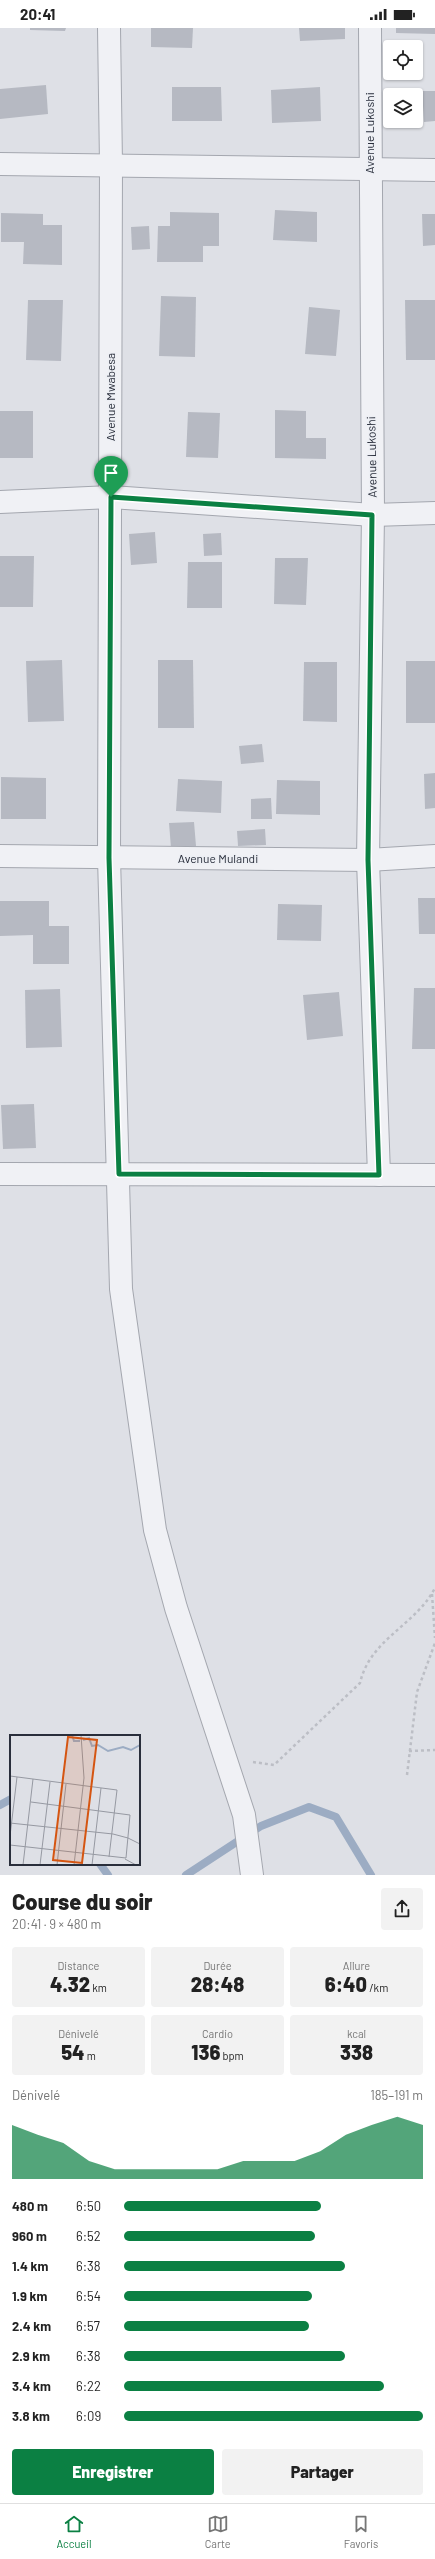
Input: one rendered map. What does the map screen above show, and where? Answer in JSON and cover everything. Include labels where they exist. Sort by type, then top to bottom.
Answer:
[{"type":"street","name":"Avenue Mwabesa","points":[[109,28],[111,164],[109,858],[119,1174],[120,1289],[155,1530],[176,1608],[227,1758],[244,1815],[252,1870]]},
{"type":"street","name":"Avenue Lukoshi","points":[[370,28],[369,170],[372,515],[368,860],[379,1175]]},
{"type":"street","points":[[0,164],[111,164],[369,170],[435,170]]},
{"type":"street","points":[[0,502],[111,497],[372,515],[435,513]]},
{"type":"street","name":"Avenue Mulandi","points":[[0,856],[368,860],[435,856]]},
{"type":"street","points":[[0,1174],[435,1175]]},
{"type":"path","points":[[227,1758],[274,1765],[360,1683],[364,1667],[383,1642],[418,1611],[435,1588]]},
{"type":"path","points":[[432,1593],[435,1638]]},
{"type":"path","points":[[407,1775],[417,1692],[435,1643]]},
{"type":"path","points":[[409,1751],[435,1750]]},
{"type":"building","points":[[30,28],[66,28],[65,31],[30,30]]},
{"type":"building","points":[[151,28],[193,28],[192,48],[151,47]]},
{"type":"building","points":[[299,28],[345,28],[345,39],[300,41]]},
{"type":"building","points":[[396,28],[435,28],[435,34],[396,33]]},
{"type":"building","points":[[46,85],[48,114],[0,119],[0,89]]},
{"type":"building","points":[[172,87],[221,87],[222,121],[172,121]]},
{"type":"building","points":[[320,87],[321,121],[272,123],[271,90]]},
{"type":"building","points":[[423,91],[435,91],[435,121],[424,122]]},
{"type":"building","points":[[275,210],[317,212],[317,242],[273,240]]},
{"type":"building","points":[[170,212],[219,213],[219,246],[203,246],[203,262],[157,262],[158,226],[170,226]]},
{"type":"building","points":[[1,213],[43,214],[43,225],[62,225],[62,265],[23,264],[24,242],[1,242]]},
{"type":"building","points":[[422,214],[435,214],[435,245],[423,246]]},
{"type":"building","points":[[149,226],[150,249],[132,250],[131,227]]},
{"type":"building","points":[[161,296],[196,297],[195,357],[159,356]]},
{"type":"building","points":[[28,300],[63,300],[61,361],[26,360]]},
{"type":"building","points":[[405,300],[435,300],[435,360],[406,360]]},
{"type":"building","points":[[309,307],[340,310],[336,356],[305,354]]},
{"type":"building","points":[[275,410],[306,411],[306,438],[326,438],[326,459],[275,458]]},
{"type":"building","points":[[0,411],[33,411],[33,458],[0,458]]},
{"type":"building","points":[[188,412],[220,413],[218,458],[186,457]]},
{"type":"building","points":[[155,532],[157,563],[131,565],[129,534]]},
{"type":"building","points":[[221,533],[222,555],[204,556],[203,534]]},
{"type":"building","points":[[0,556],[34,556],[33,607],[0,607]]},
{"type":"building","points":[[275,558],[308,558],[306,605],[274,604]]},
{"type":"building","points":[[188,562],[222,562],[222,608],[187,608]]},
{"type":"building","points":[[62,660],[64,721],[28,722],[26,661]]},
{"type":"building","points":[[158,660],[193,660],[194,728],[158,728]]},
{"type":"building","points":[[406,661],[435,661],[435,723],[406,723]]},
{"type":"building","points":[[304,662],[337,662],[337,722],[303,721]]},
{"type":"building","points":[[262,744],[264,762],[241,764],[239,746]]},
{"type":"building","points":[[435,773],[435,808],[425,809],[424,774]]},
{"type":"building","points":[[1,777],[46,778],[46,819],[1,819]]},
{"type":"building","points":[[178,779],[222,781],[221,813],[176,811]]},
{"type":"building","points":[[277,780],[320,781],[320,815],[276,814]]},
{"type":"building","points":[[271,798],[272,819],[251,819],[251,799]]},
{"type":"building","points":[[194,822],[196,846],[171,848],[169,823]]},
{"type":"building","points":[[265,829],[266,845],[238,846],[237,831]]},
{"type":"building","points":[[418,898],[435,898],[435,934],[419,934]]},
{"type":"building","points":[[0,901],[49,901],[49,926],[69,926],[69,964],[33,964],[33,935],[0,936]]},
{"type":"building","points":[[278,904],[322,905],[321,941],[277,940]]},
{"type":"building","points":[[414,988],[435,988],[435,1049],[412,1049]]},
{"type":"building","points":[[60,989],[62,1047],[26,1048],[25,990]]},
{"type":"building","points":[[339,992],[343,1036],[307,1040],[303,995]]},
{"type":"building","points":[[34,1104],[36,1148],[3,1149],[1,1105]]},
{"type":"waterway","points":[[0,1805],[10,1800]]},
{"type":"waterway","points":[[186,1875],[261,1826],[309,1807],[336,1817],[371,1875]]},
{"type":"waterway","points":[[101,1865],[108,1875]]},
{"type":"route","points":[[111,497],[372,515],[368,860],[379,1175],[262,1176],[119,1174],[109,858],[111,497]]}]
